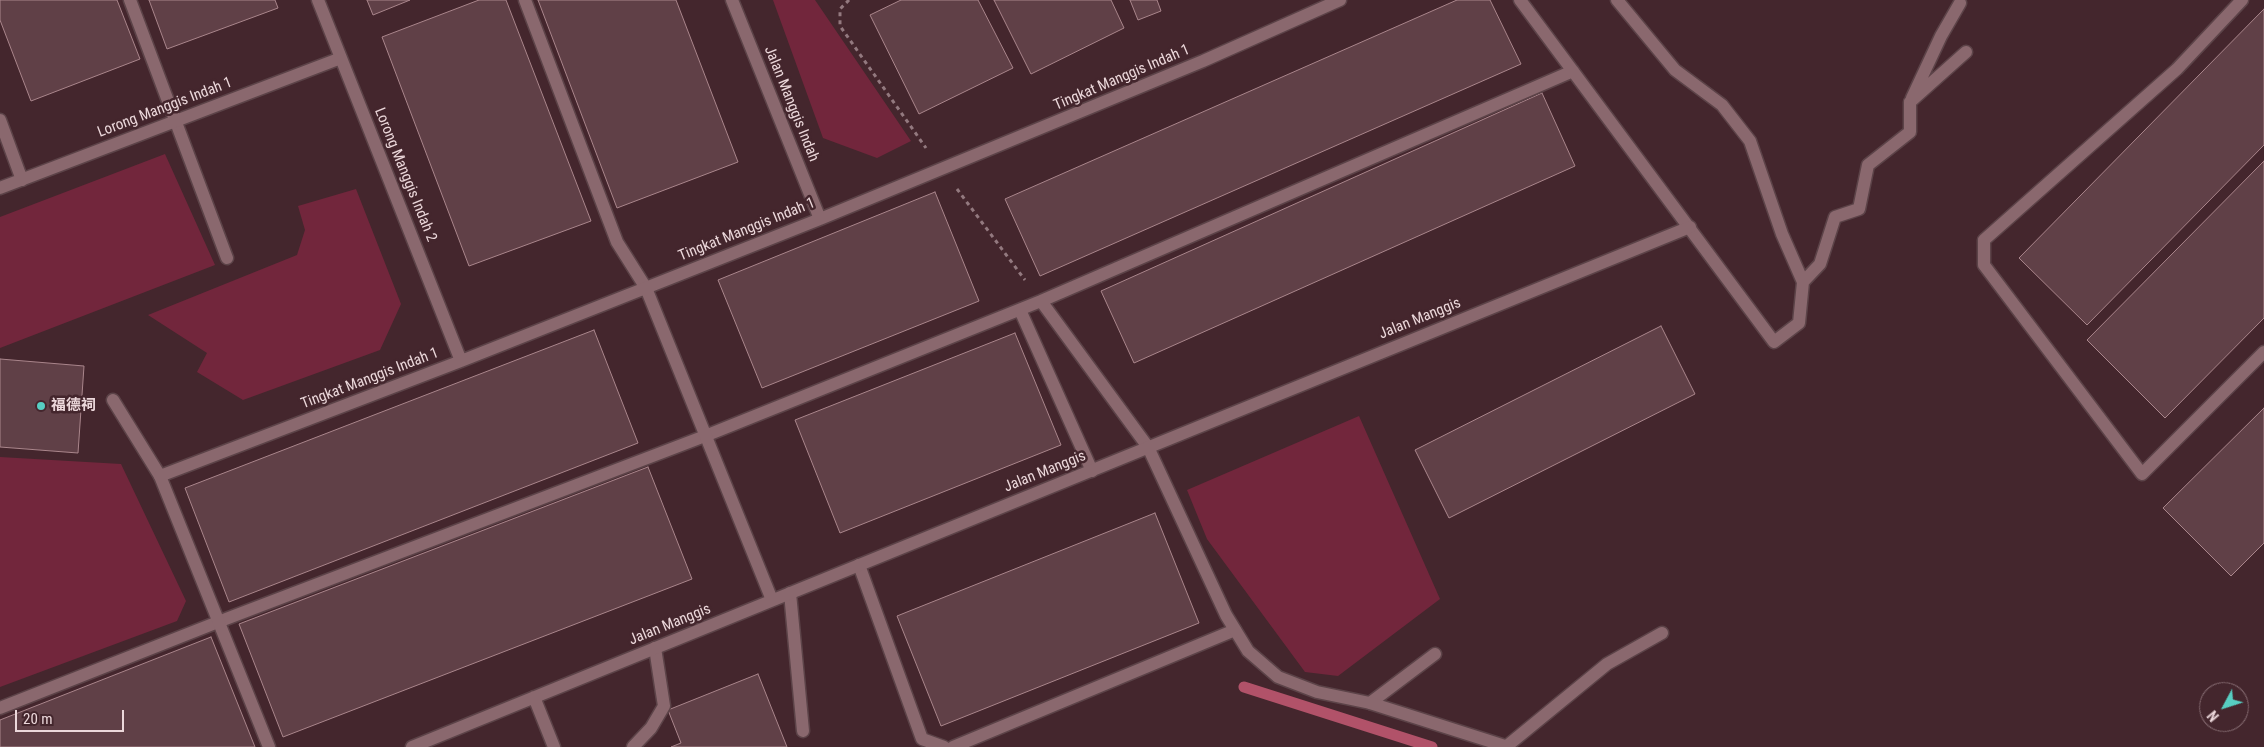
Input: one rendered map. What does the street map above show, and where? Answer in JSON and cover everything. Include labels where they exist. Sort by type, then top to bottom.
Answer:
[{"type":"street","points":[[130,0],[227,258]]},
{"type":"street","name":"Lorong Manggis Indah 2","points":[[318,0],[461,361]]},
{"type":"street","points":[[525,0],[617,242],[646,288],[772,600]]},
{"type":"street","name":"Jalan Manggis Indah","points":[[732,0],[820,219]]},
{"type":"street","name":"Tingkat Manggis Indah 1","points":[[160,476],[461,361],[820,219],[1203,61],[1340,0]]},
{"type":"street","points":[[1520,0],[1774,342],[1799,323],[1803,282],[1782,234],[1750,141],[1722,105],[1676,70],[1617,0]]},
{"type":"street","points":[[2242,0],[2177,69],[1984,240],[1984,265],[2142,474],[2264,352]]},
{"type":"street","points":[[1803,282],[1820,264],[1835,217],[1859,209],[1868,165],[1910,132],[1910,102],[1941,36],[1960,3]]},
{"type":"street","points":[[1910,102],[1966,52]]},
{"type":"street","name":"Lorong Manggis Indah 1","points":[[0,188],[341,58]]},
{"type":"street","points":[[0,708],[218,622],[705,436],[1020,310],[1573,71]]},
{"type":"street","points":[[0,120],[22,180]]},
{"type":"street","name":"Jalan Manggis","points":[[412,747],[1690,227]]},
{"type":"street","points":[[1041,301],[1148,447],[1235,630],[1248,651],[1278,677],[1317,692],[1370,703],[1507,747],[1607,664],[1662,633]]},
{"type":"street","points":[[1020,310],[1092,470]]},
{"type":"street","points":[[114,400],[160,476],[269,747]]},
{"type":"street","points":[[859,565],[922,740],[944,747]]},
{"type":"street","points":[[790,593],[803,731]]},
{"type":"street","points":[[953,747],[1235,630]]},
{"type":"street","points":[[634,747],[651,728],[664,706],[655,648]]},
{"type":"street","points":[[1370,703],[1435,654]]},
{"type":"street","points":[[534,697],[554,747]]},
{"type":"shaded area","points":[[773,0],[815,0],[911,141],[877,158],[823,138]]},
{"type":"shaded area","points":[[165,154],[215,265],[0,348],[0,217]]},
{"type":"shaded area","points":[[356,189],[401,304],[380,350],[243,400],[197,372],[207,353],[148,315],[297,255],[305,230],[298,206]]},
{"type":"shaded area","points":[[1359,416],[1440,599],[1338,676],[1305,672],[1207,539],[1187,490]]},
{"type":"shaded area","points":[[0,457],[121,464],[186,601],[177,621],[0,687]]},
{"type":"building","points":[[0,0],[117,0],[140,59],[31,101],[0,20]]},
{"type":"building","points":[[149,0],[275,0],[278,8],[167,49]]},
{"type":"building","points":[[367,0],[410,0],[373,15]]},
{"type":"building","points":[[479,0],[506,0],[591,221],[469,266],[382,37]]},
{"type":"building","points":[[538,0],[676,0],[738,162],[617,208]]},
{"type":"building","points":[[901,0],[978,0],[1013,68],[919,114],[870,15]]},
{"type":"building","points":[[994,0],[1111,0],[1124,28],[1031,74]]},
{"type":"building","points":[[1130,0],[1157,0],[1161,11],[1138,20]]},
{"type":"building","points":[[1457,0],[1490,0],[1521,64],[1040,276],[1005,199]]},
{"type":"building","points":[[2264,9],[2264,145],[2087,325],[2019,258]]},
{"type":"building","points":[[1542,93],[1575,166],[1134,363],[1101,291]]},
{"type":"building","points":[[2264,161],[2264,318],[2165,418],[2087,340]]},
{"type":"building","points":[[935,192],[979,301],[762,388],[718,280]]},
{"type":"building","points":[[1661,326],[1695,394],[1449,518],[1415,450]]},
{"type":"building","points":[[594,330],[638,443],[229,602],[185,488]]},
{"type":"building","points":[[1015,333],[1061,445],[840,533],[795,420]]},
{"type":"building","name":"福德祠","points":[[0,359],[84,366],[78,453],[0,447]]},
{"type":"building","points":[[2264,408],[2264,543],[2231,576],[2163,508]]},
{"type":"building","points":[[648,467],[692,579],[283,737],[239,624]]},
{"type":"building","points":[[1155,513],[1199,623],[941,726],[897,616]]},
{"type":"building","points":[[211,637],[255,747],[0,747],[0,720]]},
{"type":"building","points":[[758,674],[787,747],[671,747],[681,743],[668,710]]},
{"type":"waterway","points":[[1244,687],[1432,747]]},
{"type":"place","name":"福德祠","points":[[41,406]]}]
